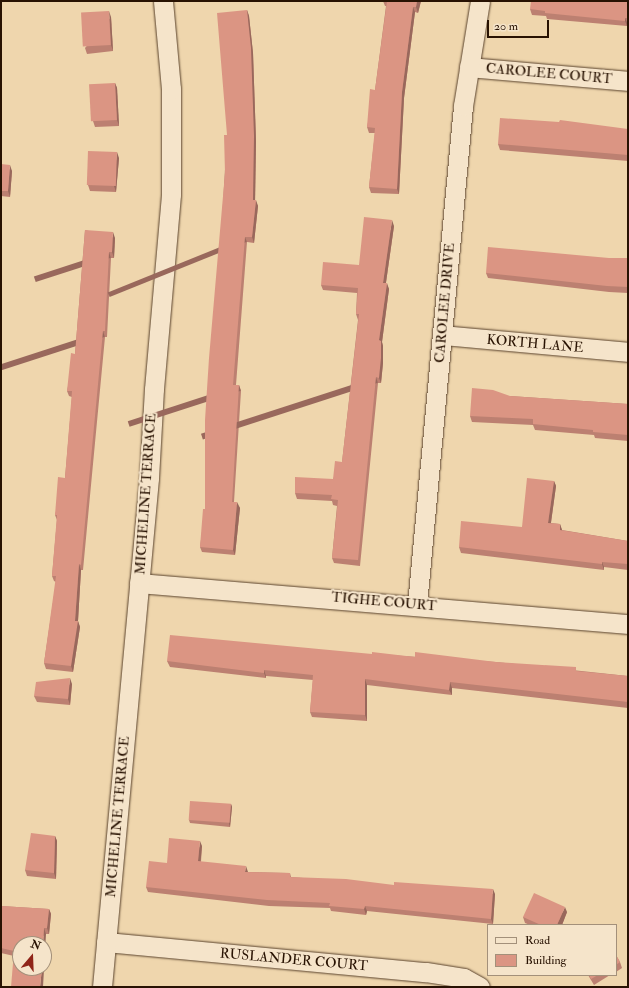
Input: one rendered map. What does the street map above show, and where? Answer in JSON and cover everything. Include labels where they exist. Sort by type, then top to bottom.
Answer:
[{"type":"street","name":"MICHELINE TERRACE","points":[[102,987],[139,583],[172,152],[171,89],[163,1]]},
{"type":"street","name":"CAROLEE DRIVE","points":[[417,605],[469,67],[480,1]]},
{"type":"street","name":"CAROLEE COURT","points":[[469,67],[628,81]]},
{"type":"street","name":"KORTH LANE","points":[[442,335],[628,352]]},
{"type":"street","name":"TIGHE COURT","points":[[139,583],[417,605],[628,624]]},
{"type":"street","name":"RUSLANDER COURT","points":[[106,942],[426,972],[464,978],[480,987]]},
{"type":"building","points":[[387,1],[417,1],[416,7],[413,7],[402,92],[397,189],[369,187],[375,128],[367,127],[370,89],[375,90]]},
{"type":"building","points":[[531,1],[628,1],[628,18],[625,18],[625,21],[545,13],[545,11],[530,9]]},
{"type":"building","points":[[247,10],[251,48],[254,136],[253,200],[256,200],[252,237],[245,237],[233,385],[239,385],[232,502],[237,502],[233,550],[200,547],[203,509],[205,509],[205,420],[209,358],[225,173],[224,135],[227,135],[217,13]]},
{"type":"building","points":[[109,11],[111,45],[83,46],[81,12]]},
{"type":"building","points":[[115,83],[117,120],[91,121],[89,84]]},
{"type":"building","points":[[500,118],[559,122],[560,120],[628,129],[628,155],[498,144]]},
{"type":"building","points":[[88,151],[117,152],[116,186],[87,185]]},
{"type":"building","points":[[1,164],[10,165],[8,191],[1,191]]},
{"type":"building","points":[[364,217],[392,220],[383,283],[387,283],[379,340],[381,341],[381,358],[379,378],[376,377],[358,560],[332,558],[338,500],[331,499],[332,495],[295,493],[295,477],[333,479],[335,461],[342,462],[359,314],[356,314],[358,288],[321,285],[323,262],[359,265]]},
{"type":"building","points":[[85,230],[113,232],[112,252],[109,252],[105,331],[103,331],[81,565],[79,564],[75,621],[78,621],[71,666],[44,663],[56,576],[52,576],[57,515],[55,515],[58,477],[65,478],[72,391],[67,391],[71,353],[75,354]]},
{"type":"building","points":[[488,247],[609,258],[628,258],[628,287],[486,273]]},
{"type":"building","points":[[472,388],[493,390],[510,396],[628,404],[628,435],[533,424],[533,419],[470,416]]},
{"type":"building","points":[[527,478],[554,481],[548,523],[560,524],[560,530],[628,541],[628,564],[602,562],[602,564],[459,547],[461,521],[522,527]]},
{"type":"building","points":[[170,635],[372,654],[372,652],[415,657],[415,652],[496,662],[576,667],[576,671],[628,676],[628,702],[450,682],[449,690],[365,679],[365,715],[310,712],[313,675],[264,670],[264,673],[167,661]]},
{"type":"building","points":[[70,678],[68,699],[34,696],[36,682]]},
{"type":"building","points":[[190,801],[231,804],[230,823],[189,820]]},
{"type":"building","points":[[31,833],[55,836],[54,873],[25,870]]},
{"type":"building","points":[[169,838],[200,841],[198,861],[246,866],[245,872],[290,873],[290,877],[346,879],[394,885],[394,882],[493,889],[491,919],[365,906],[364,909],[329,906],[330,903],[267,900],[146,887],[149,861],[167,863]]},
{"type":"building","points":[[534,893],[565,907],[557,924],[539,924],[523,917]]},
{"type":"building","points":[[1,906],[49,909],[47,928],[44,928],[44,936],[12,936],[12,951],[1,948]]},
{"type":"building","points":[[617,957],[620,962],[617,964]]},
{"type":"building","points":[[12,975],[41,976],[40,987],[11,987]]},
{"type":"building","points":[[590,976],[596,976],[591,979]]}]
